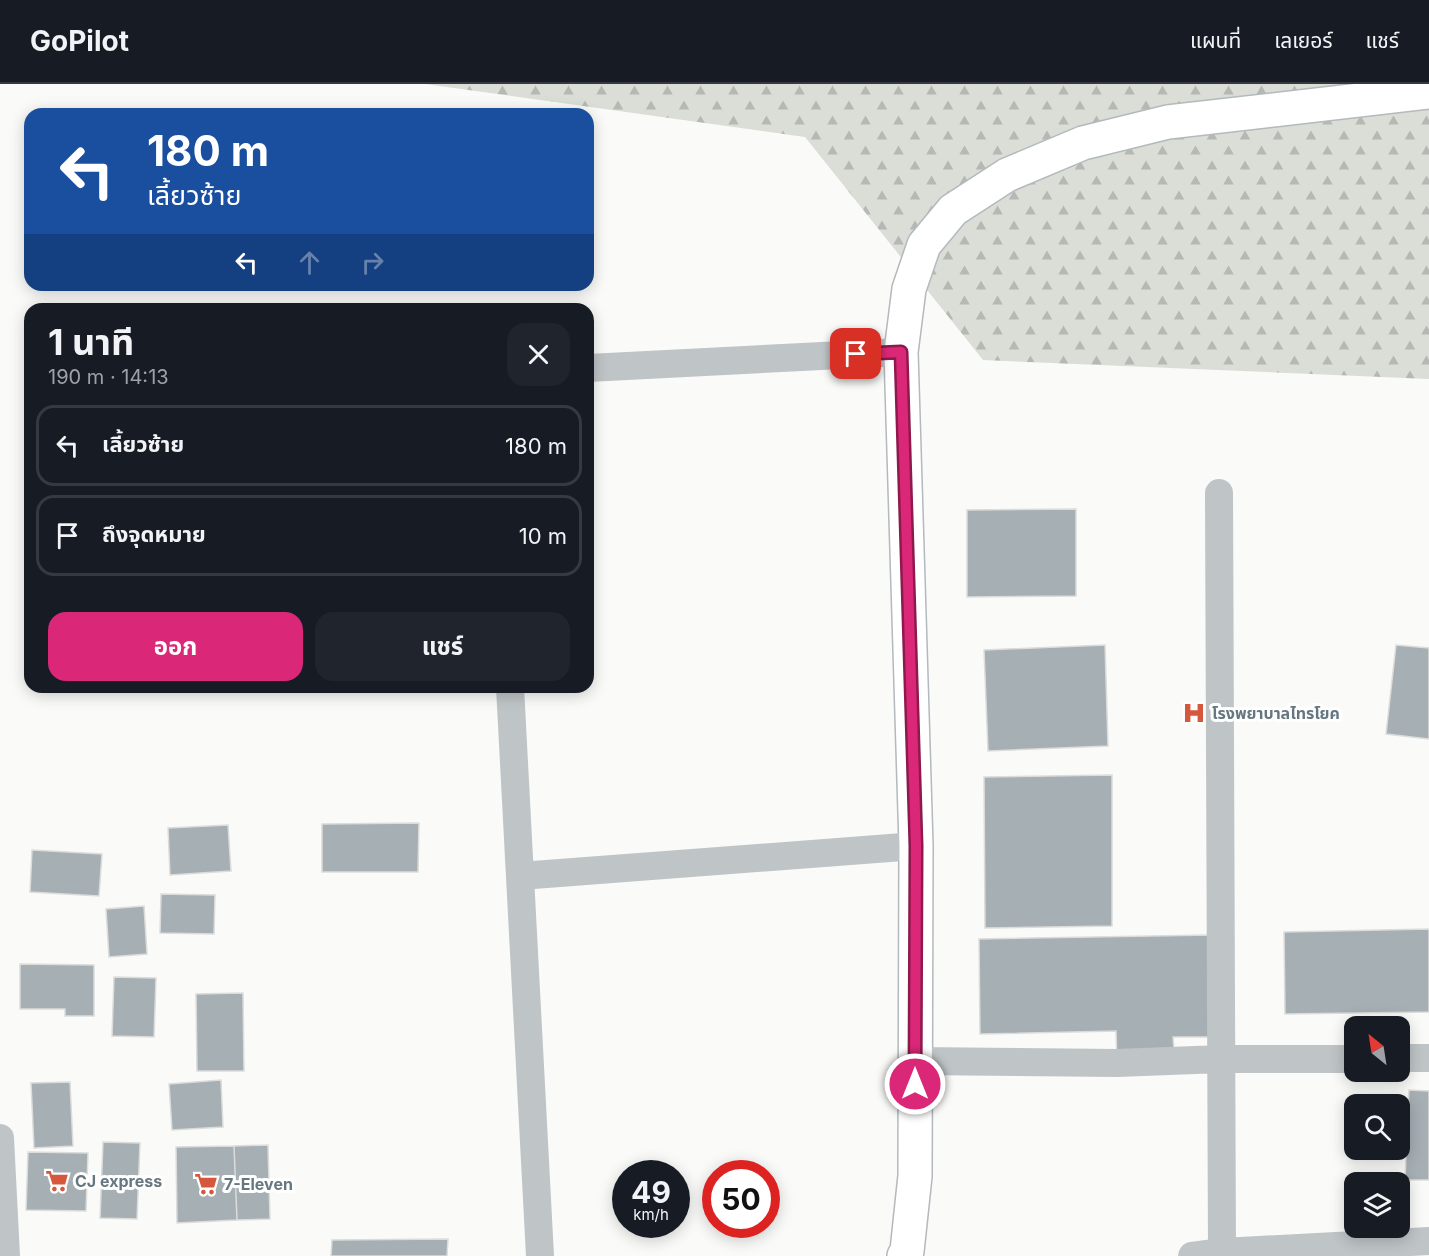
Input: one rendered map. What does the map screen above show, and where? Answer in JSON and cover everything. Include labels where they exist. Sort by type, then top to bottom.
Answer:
[{"type":"main road","points":[[904,1256],[907,1251],[915,1176],[916,846],[901,352],[909,290],[924,245],[953,210],[1007,175],[1083,144],[1168,122],[1429,92]]},
{"type":"street","points":[[594,368],[901,352]]},
{"type":"street","points":[[1219,493],[1222,1252]]},
{"type":"street","points":[[510,693],[540,1256]]},
{"type":"street","points":[[520,876],[916,846]]},
{"type":"street","points":[[1410,1058],[1429,1058]]},
{"type":"street","points":[[915,1061],[1117,1063],[1221,1059],[1344,1059]]},
{"type":"street","points":[[0,1138],[6,1256]]},
{"type":"street","points":[[1192,1256],[1222,1252],[1429,1240]]},
{"type":"green space","points":[[425,84],[1429,84],[1429,379],[983,360],[805,137]]},
{"type":"building","points":[[1076,509],[1076,596],[967,597],[967,510]]},
{"type":"building","points":[[1105,645],[1108,746],[988,751],[984,650]]},
{"type":"building","points":[[1396,645],[1429,648],[1429,739],[1386,734]]},
{"type":"building","points":[[1112,775],[1112,926],[985,928],[984,777]]},
{"type":"building","points":[[419,823],[418,872],[322,872],[322,824]]},
{"type":"building","points":[[228,825],[231,871],[170,875],[168,828]]},
{"type":"building","points":[[32,850],[102,854],[99,896],[30,892]]},
{"type":"building","points":[[161,894],[215,895],[214,934],[160,933]]},
{"type":"building","points":[[144,906],[147,954],[109,957],[106,909]]},
{"type":"building","points":[[1429,929],[1429,1012],[1285,1014],[1284,932]]},
{"type":"building","points":[[1211,935],[1212,1037],[1173,1037],[1175,1061],[1117,1063],[1116,1031],[980,1034],[979,939]]},
{"type":"building","points":[[20,964],[94,965],[94,1016],[65,1016],[65,1009],[20,1009]]},
{"type":"building","points":[[114,977],[156,978],[154,1037],[112,1036]]},
{"type":"building","points":[[243,993],[244,1071],[197,1071],[196,994]]},
{"type":"building","points":[[221,1080],[223,1127],[172,1130],[169,1084]]},
{"type":"building","points":[[70,1082],[73,1146],[34,1148],[31,1083]]},
{"type":"building","points":[[1409,1090],[1429,1091],[1429,1180],[1410,1180],[1410,1172],[1405,1172],[1406,1160],[1410,1160]]},
{"type":"building","points":[[103,1142],[140,1143],[137,1219],[100,1218]]},
{"type":"building","points":[[268,1145],[270,1219],[237,1220],[234,1146]]},
{"type":"building","name":"7-Eleven","points":[[234,1146],[237,1220],[177,1223],[176,1147]]},
{"type":"building","name":"CJ express","points":[[28,1152],[88,1153],[86,1211],[26,1210]]},
{"type":"building","points":[[448,1239],[447,1256],[331,1256],[332,1240]]},
{"type":"place","name":"โรงพยาบาลไทรโยค","points":[[1194,713]]},
{"type":"place","name":"CJ express","points":[[57,1181]]},
{"type":"place","name":"7-Eleven","points":[[206,1184]]},
{"type":"route","points":[[856,354],[901,352],[916,846],[915,1084]]}]
